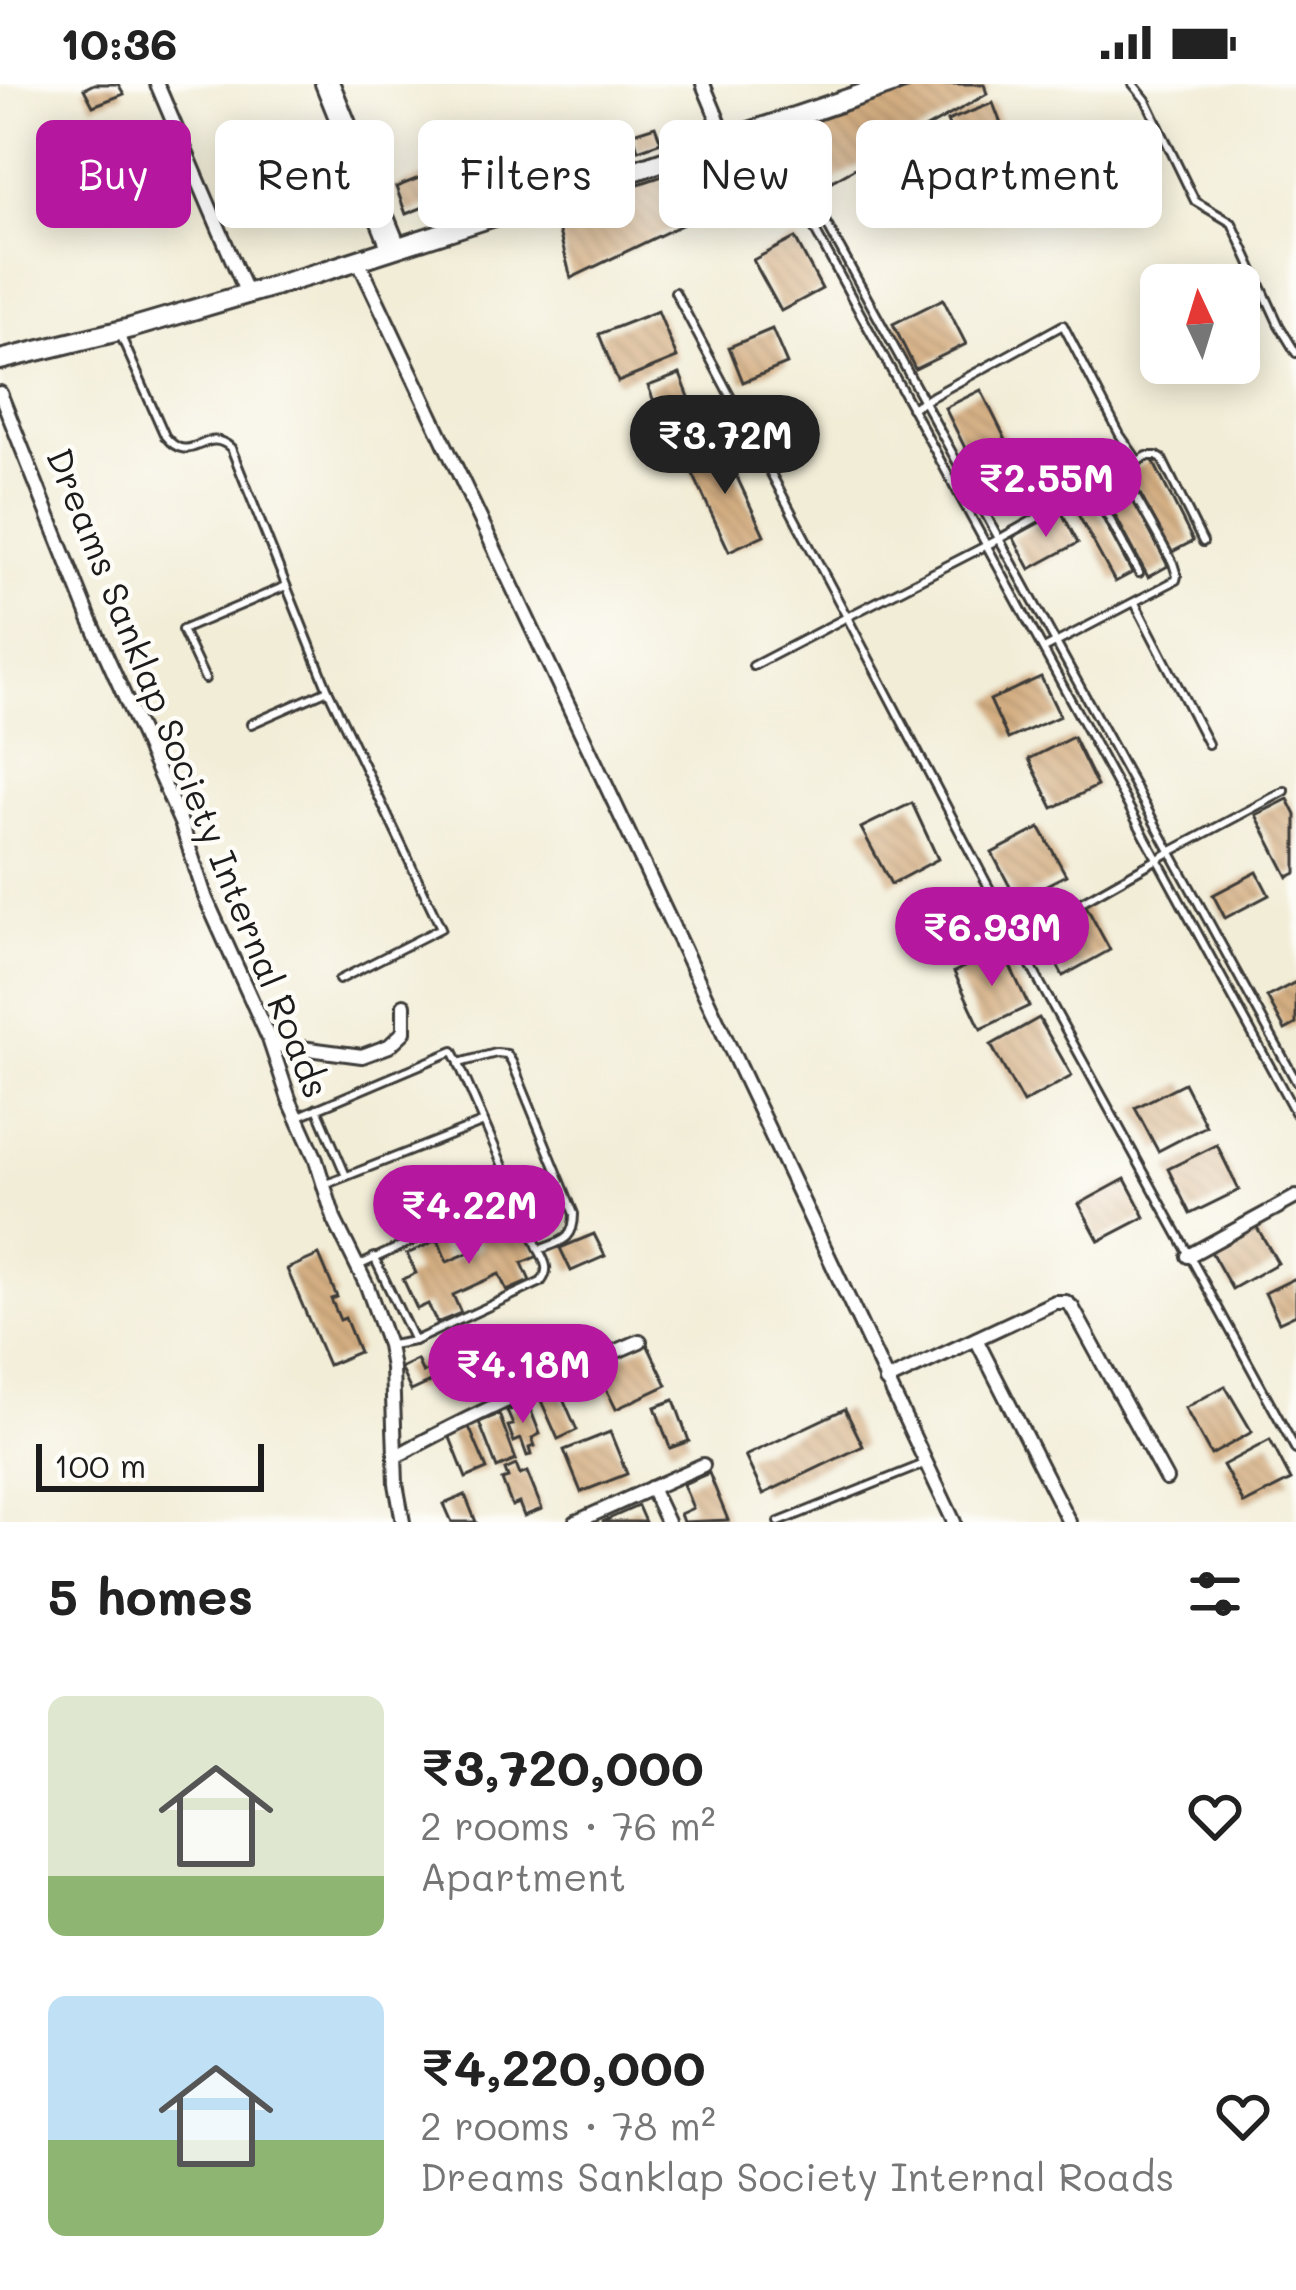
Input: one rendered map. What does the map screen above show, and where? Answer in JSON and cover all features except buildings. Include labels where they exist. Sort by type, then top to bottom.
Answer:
[{"type":"street","points":[[157,84],[247,294]]},
{"type":"street","points":[[322,84],[394,248]]},
{"type":"street","points":[[333,84],[394,248]]},
{"type":"street","points":[[703,84],[717,120]]},
{"type":"street","points":[[784,120],[892,84]]},
{"type":"street","points":[[0,360],[247,294],[659,162]]},
{"type":"street","points":[[358,260],[954,1522]]},
{"type":"street","name":"Dreams Sanklap Society Internal Roads","points":[[0,393],[90,619],[181,823],[206,898],[271,1044],[335,1221],[388,1345],[403,1522]]},
{"type":"street","points":[[271,1044],[362,1056],[389,1046],[404,1032],[404,1005]]},
{"type":"street","points":[[1188,1256],[1296,1197]]},
{"type":"street","points":[[886,1381],[1055,1302],[1066,1302],[1166,1479]]},
{"type":"street","points":[[976,1339],[1069,1522]]},
{"type":"street","points":[[395,1457],[544,1382],[640,1341]]},
{"type":"street","points":[[576,1522],[703,1465]]},
{"type":"street","points":[[651,1489],[668,1522]]},
{"type":"lane","points":[[1133,84],[1146,100],[1196,201],[1232,224],[1296,353]]},
{"type":"lane","points":[[814,228],[1296,1114]]},
{"type":"lane","points":[[829,228],[1296,1081]]},
{"type":"lane","points":[[675,292],[1016,938],[1296,1450]]},
{"type":"lane","points":[[910,408],[1064,325],[1138,461]]},
{"type":"lane","points":[[119,331],[164,436],[174,448],[184,451],[214,439],[224,440],[231,448],[328,690],[441,928],[339,980]]},
{"type":"lane","points":[[753,666],[1153,456],[1162,459],[1203,542]]},
{"type":"lane","points":[[1044,649],[1176,580],[1121,471]]},
{"type":"lane","points":[[1092,487],[1138,573]]},
{"type":"lane","points":[[205,679],[182,630],[286,586]]},
{"type":"lane","points":[[1135,602],[1208,744]]},
{"type":"lane","points":[[251,724],[328,690]]},
{"type":"lane","points":[[1016,938],[1286,791]]},
{"type":"lane","points":[[297,1117],[453,1051],[547,1265],[541,1282],[414,1341],[388,1345]]},
{"type":"lane","points":[[459,1064],[496,1053],[507,1054],[512,1062],[574,1214],[574,1228],[567,1238],[539,1250]]},
{"type":"lane","points":[[317,1108],[346,1176]]},
{"type":"lane","points":[[324,1185],[484,1122]]},
{"type":"lane","points":[[357,1266],[513,1194]]},
{"type":"lane","points":[[374,1258],[414,1341]]},
{"type":"lane","points":[[1282,1424],[1296,1417]]},
{"type":"lane","points":[[779,1522],[924,1464]]}]
